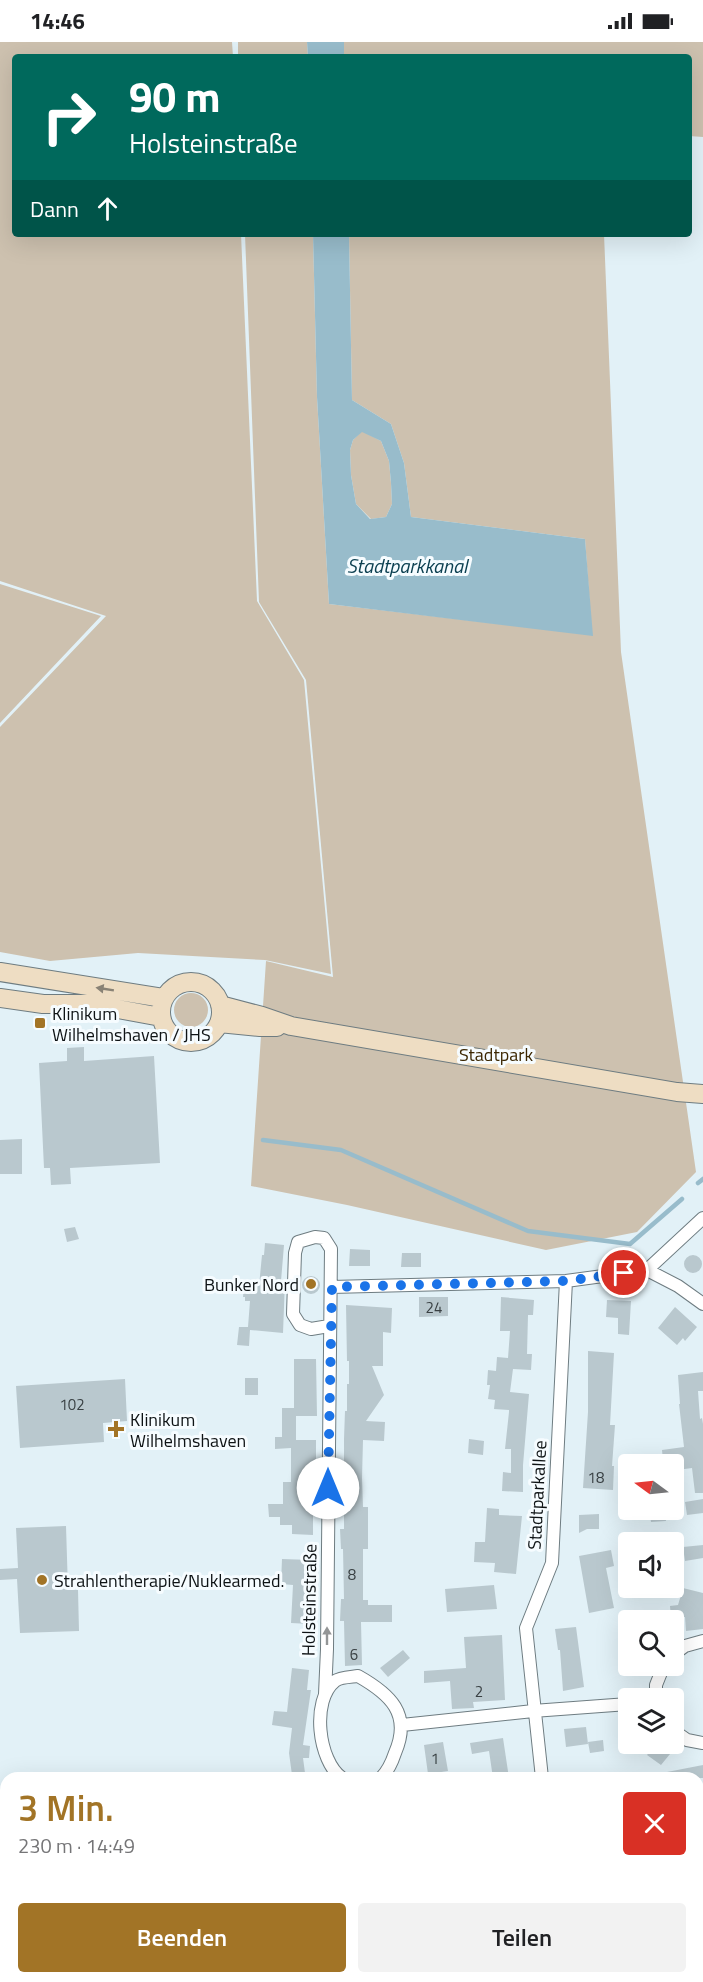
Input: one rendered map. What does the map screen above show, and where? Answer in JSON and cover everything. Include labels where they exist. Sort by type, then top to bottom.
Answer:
[{"type":"main road","points":[[0,972],[163,998]]},
{"type":"main road","points":[[194,981],[211,989],[220,1014],[207,1037],[189,1042],[171,1035],[164,1027],[160,1017],[163,998],[176,985],[194,981]]},
{"type":"main road","points":[[0,998],[43,1004],[91,1004],[160,1017]]},
{"type":"main road","points":[[220,1014],[260,1027],[291,1026],[677,1092],[703,1094]]},
{"type":"street","points":[[647,1270],[703,1218]]},
{"type":"street","name":"Holsteinstraße","points":[[329,1326],[311,1329],[300,1325],[292,1314],[295,1253],[298,1242],[315,1237],[324,1238],[331,1249],[327,1649],[325,1694],[320,1718],[323,1749],[334,1772]]},
{"type":"street","points":[[332,1287],[566,1281],[647,1270],[678,1286],[703,1304]]},
{"type":"street","name":"Stadtparkallee","points":[[541,1772],[526,1628],[552,1563],[566,1281]]},
{"type":"street","points":[[684,1647],[703,1641]]},
{"type":"street","points":[[325,1694],[336,1680],[358,1676],[378,1688],[395,1704],[402,1725],[401,1740],[385,1772]]},
{"type":"street","points":[[402,1725],[533,1710],[618,1705]]},
{"type":"street","points":[[684,1738],[703,1743]]},
{"type":"green space","points":[[0,42],[232,42],[233,54],[12,54],[12,237],[241,237],[257,601],[304,680],[331,974],[265,960],[138,953],[50,961],[0,952],[0,727],[106,616],[0,581]]},
{"type":"green space","points":[[238,42],[307,42],[308,54],[238,54]]},
{"type":"green space","points":[[344,42],[703,42],[703,137],[692,136],[692,54],[344,54]]},
{"type":"green space","name":"Stadtpark","points":[[245,237],[313,237],[317,397],[329,604],[592,635],[585,539],[411,517],[404,463],[391,424],[352,400],[349,237],[604,237],[621,652],[696,1172],[637,1232],[546,1250],[251,1186],[266,961],[333,977],[306,680],[259,602]]},
{"type":"green space","points":[[362,431],[381,441],[389,461],[392,504],[386,517],[371,519],[356,504],[350,450],[353,440]]},
{"type":"green space","points":[[0,584],[101,616],[0,723]]},
{"type":"green space","points":[[191,993],[203,998],[208,1010],[203,1022],[191,1027],[179,1022],[174,1010],[179,998]]},
{"type":"water","points":[[307,42],[344,42],[344,54],[308,54]]},
{"type":"water","name":"Stadtparkkanal","points":[[313,237],[349,237],[352,400],[391,424],[404,463],[411,517],[585,539],[593,636],[329,604],[317,397]],"holes":[[[362,432],[381,441],[389,461],[392,504],[386,517],[370,519],[356,504],[351,475],[350,450],[353,440]]]},
{"type":"building","points":[[84,1047],[84,1061],[154,1056],[160,1163],[70,1168],[71,1184],[51,1185],[50,1168],[44,1168],[39,1063],[67,1061],[67,1048]]},
{"type":"building","points":[[22,1139],[22,1174],[0,1174],[0,1140]]},
{"type":"building","points":[[75,1227],[79,1239],[67,1242],[64,1229]]},
{"type":"building","points":[[265,1243],[284,1245],[281,1281],[285,1281],[283,1333],[250,1330],[249,1346],[237,1345],[239,1327],[248,1327],[250,1301],[245,1301],[243,1297],[244,1285],[259,1286]]},
{"type":"building","points":[[350,1249],[370,1250],[370,1266],[349,1266]]},
{"type":"building","points":[[402,1253],[421,1253],[421,1267],[401,1267]]},
{"type":"building","points":[[693,1255],[699,1258],[702,1264],[699,1270],[693,1273],[687,1270],[684,1264],[687,1258]]},
{"type":"building","points":[[311,1276],[317,1279],[320,1285],[317,1291],[311,1294],[305,1291],[302,1285],[305,1279]]},
{"type":"building","points":[[419,1297],[448,1297],[448,1316],[419,1317]]},
{"type":"building","points":[[501,1297],[534,1300],[533,1315],[528,1315],[527,1354],[532,1354],[531,1370],[513,1369],[510,1392],[529,1394],[523,1492],[502,1491],[503,1472],[511,1473],[511,1449],[505,1449],[509,1410],[494,1409],[495,1400],[488,1399],[490,1385],[487,1385],[488,1370],[496,1371],[497,1357],[508,1358],[510,1331],[500,1331]]},
{"type":"building","points":[[607,1300],[631,1301],[629,1335],[618,1334],[618,1318],[606,1317]]},
{"type":"building","points":[[346,1305],[392,1308],[391,1333],[383,1332],[383,1366],[372,1366],[384,1395],[366,1421],[385,1422],[384,1441],[363,1440],[362,1478],[363,1507],[368,1507],[368,1549],[363,1549],[363,1600],[368,1600],[368,1605],[392,1605],[392,1622],[361,1622],[362,1665],[345,1666],[344,1621],[340,1621],[341,1599],[344,1599],[343,1549],[341,1549],[340,1529],[344,1529],[344,1439],[347,1384],[349,1384]]},
{"type":"building","points":[[675,1307],[697,1327],[685,1341],[683,1338],[677,1345],[658,1328]]},
{"type":"building","points":[[588,1351],[614,1353],[610,1425],[615,1425],[613,1490],[583,1488],[588,1412]]},
{"type":"building","points":[[294,1359],[316,1359],[317,1416],[296,1416],[296,1440],[316,1440],[316,1464],[313,1464],[313,1535],[292,1534],[292,1525],[280,1525],[280,1517],[269,1517],[268,1504],[283,1504],[283,1482],[291,1482],[291,1448],[275,1449],[275,1437],[282,1437],[282,1408],[294,1408]]},
{"type":"building","points":[[703,1372],[703,1391],[698,1391],[700,1419],[702,1418],[703,1424],[703,1493],[695,1493],[692,1468],[684,1469],[684,1454],[662,1454],[662,1450],[684,1447],[678,1375]]},
{"type":"building","points":[[245,1378],[258,1378],[258,1395],[245,1395]]},
{"type":"building","points":[[125,1379],[127,1421],[103,1423],[104,1442],[20,1448],[16,1386]]},
{"type":"building","points":[[469,1439],[484,1441],[483,1455],[468,1453]]},
{"type":"building","points":[[703,1499],[703,1513],[687,1515],[685,1502]]},
{"type":"building","points":[[487,1508],[499,1509],[499,1515],[522,1516],[516,1574],[494,1572],[495,1563],[474,1562],[475,1542],[485,1542]]},
{"type":"building","points":[[599,1514],[599,1529],[587,1529],[579,1533],[579,1515]]},
{"type":"building","points":[[651,1520],[666,1521],[651,1522]]},
{"type":"building","name":"Strahlentherapie/Nuklearmed.","points":[[66,1526],[68,1590],[78,1590],[79,1631],[20,1633],[17,1579],[0,1580],[0,1569],[18,1568],[16,1528]]},
{"type":"building","points":[[703,1545],[703,1558],[685,1561],[684,1547]]},
{"type":"building","points":[[611,1550],[614,1566],[606,1568],[614,1608],[589,1613],[579,1556]]},
{"type":"building","points":[[282,1559],[311,1560],[310,1624],[291,1623],[293,1585],[281,1584]]},
{"type":"building","points":[[494,1585],[497,1609],[447,1612],[445,1589]]},
{"type":"building","points":[[684,1588],[703,1593],[703,1629],[686,1631],[684,1610],[670,1610],[670,1606],[678,1605],[680,1598],[684,1598]]},
{"type":"building","points":[[576,1627],[584,1687],[563,1691],[560,1650],[558,1650],[555,1629]]},
{"type":"building","points":[[502,1635],[505,1700],[473,1702],[474,1708],[452,1709],[450,1681],[424,1683],[424,1671],[466,1668],[464,1637]]},
{"type":"building","points":[[403,1650],[410,1658],[388,1677],[380,1668]]},
{"type":"building","points":[[292,1668],[309,1670],[307,1690],[311,1690],[303,1745],[310,1746],[309,1758],[303,1758],[305,1772],[292,1772],[289,1753],[292,1728],[272,1725],[274,1711],[287,1712]]},
{"type":"building","points":[[586,1727],[588,1744],[566,1747],[564,1729]]},
{"type":"building","points":[[503,1738],[508,1772],[492,1772],[489,1751],[472,1754],[470,1743]]},
{"type":"building","points":[[603,1740],[604,1751],[590,1753],[588,1742]]},
{"type":"building","points":[[443,1742],[448,1771],[428,1772],[424,1745]]},
{"type":"building","points":[[648,1754],[670,1754],[661,1765]]},
{"type":"building","points":[[703,1765],[703,1772],[667,1772]]},
{"type":"waterway","points":[[263,1140],[341,1150],[528,1231],[630,1244],[682,1199]]},
{"type":"waterway","points":[[698,1183],[703,1179]]},
{"type":"place","name":"Klinikum Wilhelmshaven / JHS","points":[[40,1023]]},
{"type":"place","name":"Bunker Nord","points":[[311,1284]]},
{"type":"place","name":"Klinikum Wilhelmshaven","points":[[116,1429]]},
{"type":"place","name":"Strahlentherapie/Nuklearmed.","points":[[42,1580]]},
{"type":"route","points":[[328,1488],[329,1326],[332,1287],[566,1281],[624,1273]]}]
